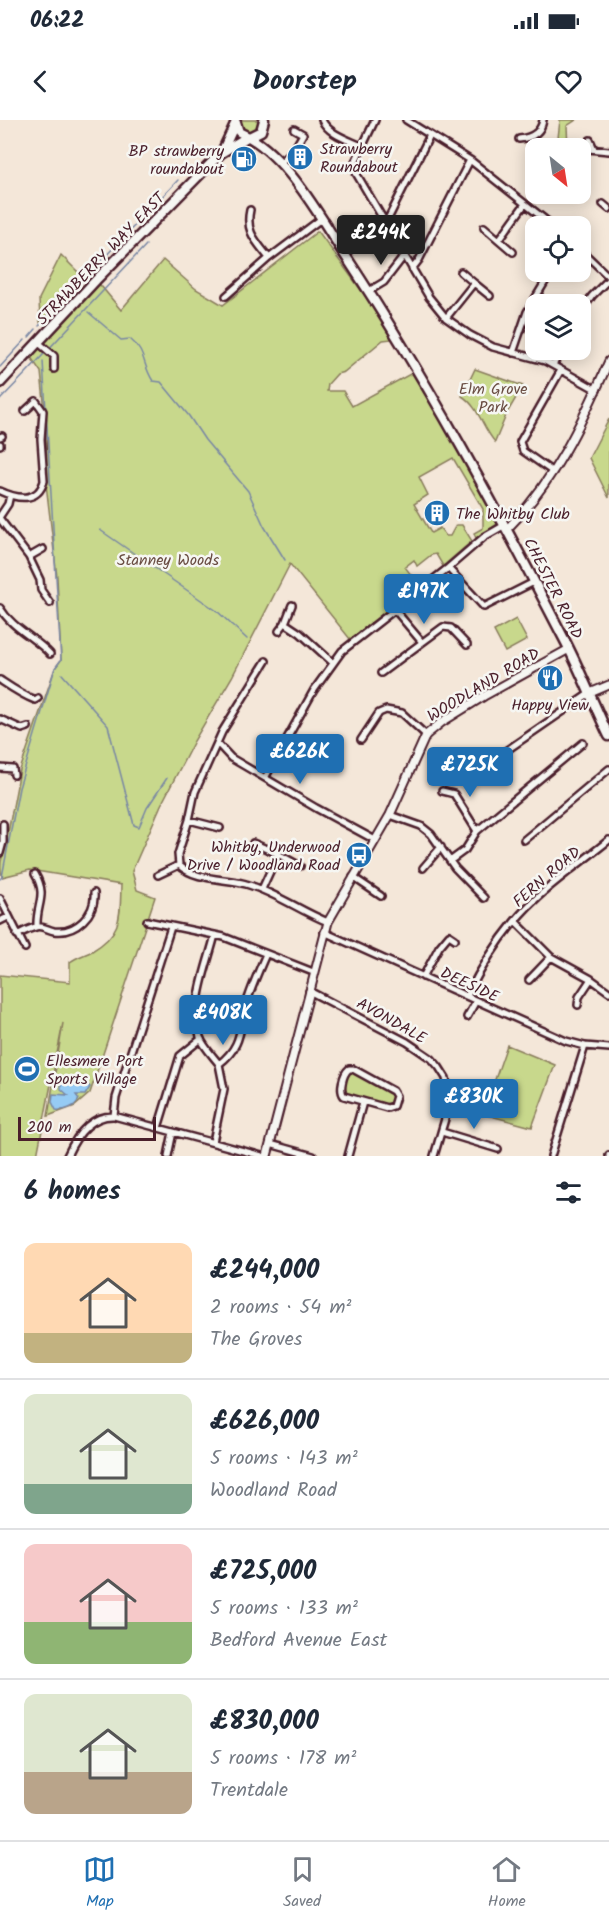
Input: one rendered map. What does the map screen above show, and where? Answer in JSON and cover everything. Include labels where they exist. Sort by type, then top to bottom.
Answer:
[{"type":"main road","points":[[235,122],[239,132],[248,137],[258,134],[264,122]]},
{"type":"main road","name":"STRAWBERRY WAY EAST","points":[[221,153],[235,122]]},
{"type":"main road","name":"CHESTER ROAD","points":[[264,122],[272,153]]},
{"type":"main road","name":"STRAWBERRY WAY EAST","points":[[0,383],[96,280],[221,153],[248,137]]},
{"type":"main road","name":"CHESTER ROAD","points":[[248,137],[272,153],[280,162],[369,291],[468,457],[506,527],[569,649],[609,736]]},
{"type":"street","points":[[322,120],[331,131],[361,146]]},
{"type":"street","points":[[375,120],[361,146],[354,164],[355,168],[412,269],[429,297],[446,318],[470,335],[493,347],[545,361],[597,390]]},
{"type":"street","points":[[406,120],[470,160],[540,216]]},
{"type":"street","points":[[519,139],[536,134],[541,129],[543,120]]},
{"type":"street","points":[[280,162],[295,148],[303,134],[294,129]]},
{"type":"street","points":[[386,223],[430,135]]},
{"type":"street","points":[[591,149],[609,151]]},
{"type":"street","points":[[412,269],[419,260],[470,160]]},
{"type":"street","points":[[499,240],[525,204]]},
{"type":"street","points":[[603,204],[609,209]]},
{"type":"street","points":[[250,210],[248,227],[269,258]]},
{"type":"street","points":[[226,296],[269,258],[321,219]]},
{"type":"street","points":[[484,227],[513,252]]},
{"type":"street","points":[[369,291],[384,282],[403,253]]},
{"type":"street","points":[[591,260],[609,278],[591,297]]},
{"type":"street","points":[[461,272],[490,296]]},
{"type":"street","points":[[513,353],[527,312],[545,282]]},
{"type":"street","points":[[446,318],[474,283]]},
{"type":"street","points":[[39,343],[54,356],[54,369]]},
{"type":"street","points":[[553,365],[556,360]]},
{"type":"street","points":[[265,778],[332,662],[352,642],[448,568],[484,537],[506,527],[525,511],[554,472],[579,429],[609,361]]},
{"type":"street","points":[[554,472],[523,451],[520,442],[561,370]]},
{"type":"street","points":[[0,490],[22,498],[34,496],[43,487],[45,481],[41,439],[43,411],[36,401],[25,411]]},
{"type":"street","points":[[10,495],[8,504],[0,517],[29,557],[41,583],[41,590],[49,599]]},
{"type":"street","points":[[29,557],[43,549]]},
{"type":"street","points":[[448,568],[484,608],[534,582]]},
{"type":"street","points":[[279,631],[292,605]]},
{"type":"street","points":[[0,608],[6,616],[50,654]]},
{"type":"street","points":[[395,610],[422,641]]},
{"type":"street","points":[[0,621],[6,616]]},
{"type":"street","points":[[285,623],[300,633],[332,662]]},
{"type":"street","points":[[381,673],[439,628],[452,628],[467,645]]},
{"type":"street","name":"WOODLAND ROAD","points":[[267,1156],[324,932],[390,815],[426,735],[476,701],[569,649]]},
{"type":"street","points":[[179,865],[179,849],[195,792],[217,743],[264,664],[256,663]]},
{"type":"street","points":[[0,680],[17,693],[36,701]]},
{"type":"street","points":[[462,781],[590,693],[609,685]]},
{"type":"street","points":[[361,740],[379,713],[386,710],[402,713],[426,735]]},
{"type":"street","points":[[0,719],[26,730]]},
{"type":"street","points":[[217,743],[231,758],[375,840]]},
{"type":"street","points":[[450,861],[465,850],[477,831],[583,743]]},
{"type":"street","points":[[0,768],[14,770]]},
{"type":"street","points":[[524,840],[609,769]]},
{"type":"street","points":[[442,791],[455,792],[477,831]]},
{"type":"street","points":[[390,815],[421,826],[431,834],[454,868],[484,898]]},
{"type":"street","points":[[189,820],[220,828]]},
{"type":"street","points":[[0,853],[3,842],[3,824]]},
{"type":"street","name":"FERN ROAD","points":[[467,996],[481,968],[515,921],[539,897],[609,840]]},
{"type":"street","points":[[253,843],[300,866]]},
{"type":"street","points":[[423,868],[441,848]]},
{"type":"street","points":[[262,890],[278,854]]},
{"type":"street","points":[[158,875],[179,865]]},
{"type":"street","points":[[179,865],[188,872],[245,883],[328,922]]},
{"type":"street","points":[[37,926],[36,914],[42,891],[38,876]]},
{"type":"street","points":[[353,877],[381,896]]},
{"type":"street","points":[[18,934],[37,926],[56,932],[75,928],[94,906],[94,893]]},
{"type":"street","points":[[0,898],[25,948]]},
{"type":"street","points":[[0,921],[8,917]]},
{"type":"street","points":[[147,921],[215,935],[313,972]]},
{"type":"street","points":[[515,921],[551,957],[591,979],[609,992]]},
{"type":"street","points":[[114,1116],[116,1098],[171,927]]},
{"type":"street","name":"DEESIDE","points":[[324,932],[566,1041],[585,1046],[609,1048]]},
{"type":"street","points":[[213,1142],[224,1089],[219,1064],[201,1039],[197,1004],[215,935]]},
{"type":"street","points":[[423,977],[439,946],[451,935]]},
{"type":"street","points":[[219,1064],[230,1056],[239,1039],[247,1004],[266,954]]},
{"type":"street","points":[[534,985],[528,979],[551,957]]},
{"type":"street","points":[[576,1001],[591,979]]},
{"type":"street","name":"AVONDALE","points":[[309,991],[407,1042],[432,1059],[439,1067],[449,1089],[450,1102],[434,1156]]},
{"type":"street","points":[[467,1017],[476,1001]]},
{"type":"street","points":[[159,1128],[180,1056],[201,1039]]},
{"type":"street","points":[[551,1156],[585,1046]]},
{"type":"street","points":[[349,1069],[393,1091],[396,1096],[390,1108],[363,1102],[342,1093],[346,1071],[349,1069]]},
{"type":"street","points":[[348,1156],[363,1102]]},
{"type":"street","points":[[67,1156],[75,1139],[87,1126],[98,1118],[114,1116],[262,1156]]},
{"type":"street","points":[[168,1156],[173,1132]]},
{"type":"street","points":[[442,1132],[498,1149]]},
{"type":"street","points":[[270,1144],[313,1156]]},
{"type":"green space","points":[[239,120],[259,120],[256,129],[247,132],[241,128]]},
{"type":"green space","points":[[560,120],[576,120],[567,126],[568,138],[558,138]]},
{"type":"green space","name":"Stanney Woods","points":[[318,231],[371,304],[392,339],[383,340],[344,372],[337,374],[328,384],[327,391],[343,391],[352,406],[412,373],[461,453],[497,520],[497,524],[476,538],[474,533],[483,528],[483,509],[453,458],[419,477],[428,495],[414,504],[431,533],[440,528],[446,536],[450,536],[456,525],[462,525],[472,541],[443,566],[436,554],[431,555],[417,566],[414,560],[405,567],[419,585],[350,639],[290,564],[232,677],[194,741],[161,805],[132,871],[137,890],[155,897],[90,1093],[75,1106],[48,1116],[63,1023],[37,1156],[0,1156],[0,975],[70,982],[70,962],[102,944],[115,930],[120,914],[121,885],[30,870],[2,877],[1,874],[1,862],[20,770],[55,668],[61,660],[57,577],[46,484],[47,431],[41,372],[28,353],[96,280],[121,310],[163,260],[196,289],[223,305]]},
{"type":"green space","points":[[61,255],[83,277],[40,322],[39,299]]},
{"type":"green space","name":"Elm Grove Park","points":[[475,369],[523,386],[507,413],[495,442],[476,411],[462,396]]},
{"type":"green space","points":[[609,419],[609,498],[589,458]]},
{"type":"green space","points":[[516,619],[527,640],[505,652],[494,631]]},
{"type":"green space","points":[[507,1045],[555,1065],[532,1127],[483,1114]]},
{"type":"green space","points":[[350,1071],[390,1091],[394,1096],[391,1106],[344,1093]]},
{"type":"water","points":[[65,1077],[83,1079],[90,1087],[85,1095],[76,1095],[79,1099],[73,1106],[56,1110],[52,1102],[53,1094],[68,1095],[61,1089],[61,1082]]},
{"type":"waterway","points":[[39,326],[178,180]]},
{"type":"waterway","points":[[28,371],[146,245]]},
{"type":"waterway","points":[[88,312],[121,340],[130,339],[139,349],[153,381],[161,382],[248,491],[264,526],[285,560]]},
{"type":"waterway","points":[[29,337],[36,329]]},
{"type":"waterway","points":[[0,367],[25,340]]},
{"type":"waterway","points":[[0,879],[19,788],[55,668],[61,660],[43,361]]},
{"type":"waterway","points":[[0,400],[28,371]]},
{"type":"waterway","points":[[100,530],[217,611],[247,639]]},
{"type":"waterway","points":[[62,674],[108,726],[134,825],[139,827],[147,808],[167,778]]},
{"type":"place","name":"Strawberry Roundabout","points":[[300,157]]},
{"type":"place","name":"BP strawberry roundabout","points":[[244,159]]},
{"type":"place","name":"The Whitby Club","points":[[437,513]]},
{"type":"place","name":"Happy View","points":[[550,678]]},
{"type":"place","name":"Whitby, Underwood Drive / Woodland Road","points":[[359,855]]},
{"type":"place","name":"Ellesmere Port Sports Village","points":[[27,1069]]}]
